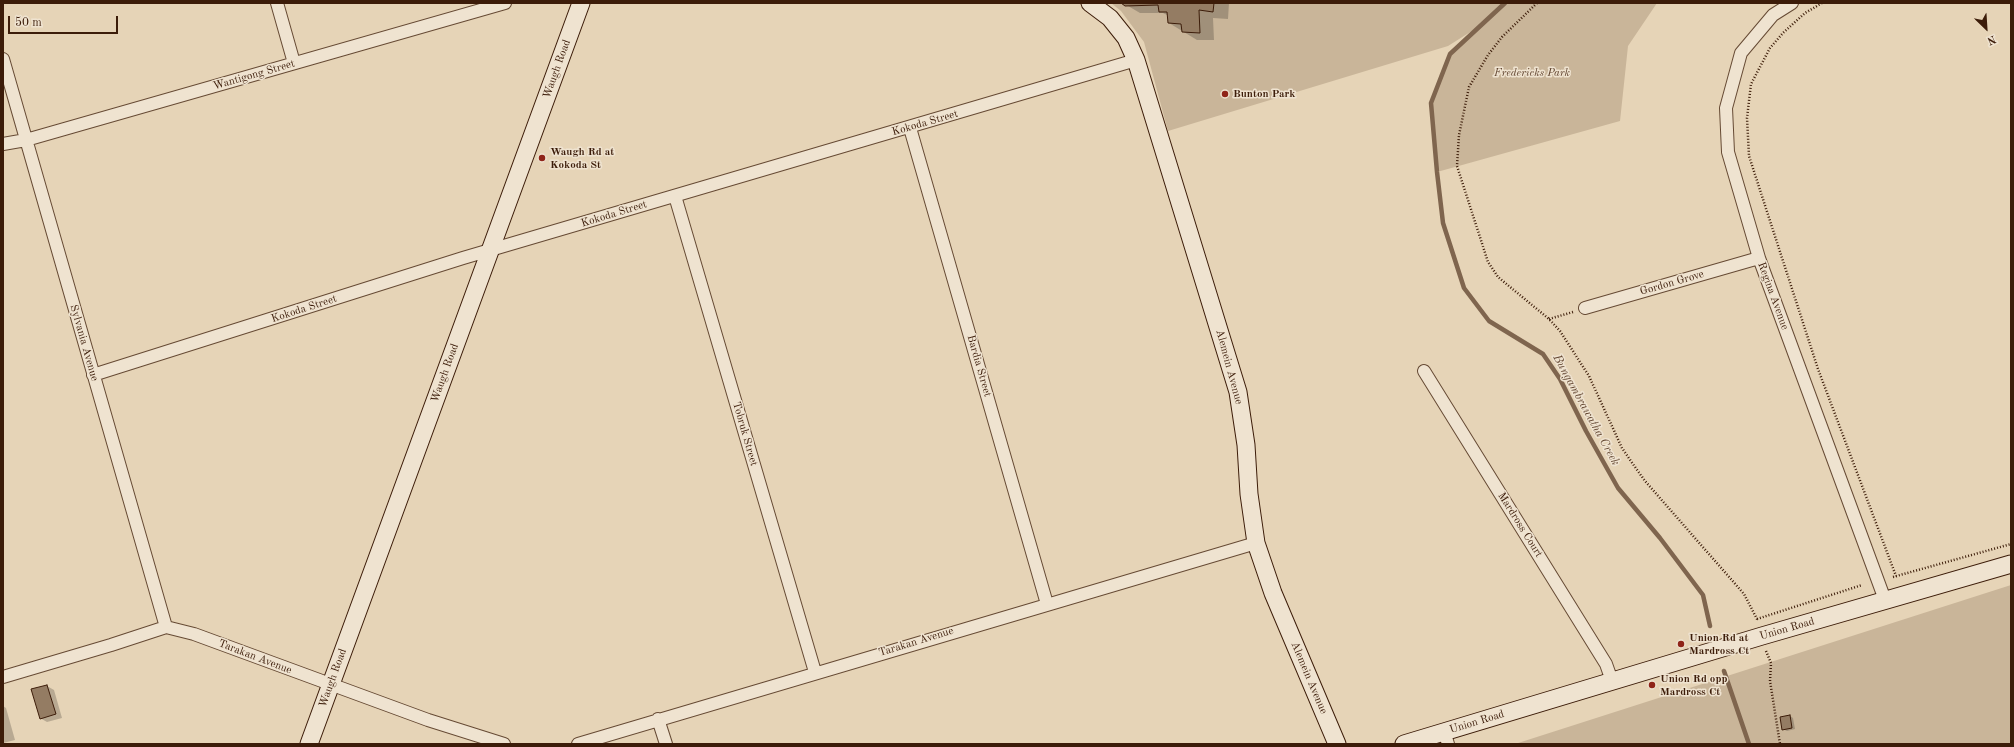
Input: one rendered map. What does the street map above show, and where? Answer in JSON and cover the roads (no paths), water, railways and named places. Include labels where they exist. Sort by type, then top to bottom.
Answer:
[{"type":"main road","name":"Waugh Road","points":[[308,744],[581,3]]},
{"type":"main road","name":"Alemein Avenue","points":[[1090,3],[1110,18],[1126,38],[1136,60],[1238,392],[1246,446],[1249,494],[1256,543],[1273,593],[1337,744]]},
{"type":"main road","name":"Union Road","points":[[1404,744],[1446,738],[1612,681],[2011,564]]},
{"type":"street","points":[[277,3],[294,63]]},
{"type":"street","name":"Wantigong Street","points":[[3,144],[26,140],[505,3]]},
{"type":"street","name":"Regina Avenue","points":[[1792,3],[1773,15],[1741,53],[1726,108],[1728,152],[1759,258],[1885,600]]},
{"type":"street","name":"Sylvania Avenue","points":[[3,58],[166,626]]},
{"type":"street","name":"Kokoda Street","points":[[94,375],[490,251],[1136,60]]},
{"type":"street","name":"Bardia Street","points":[[910,128],[1047,604]]},
{"type":"street","name":"Tobruk Street","points":[[675,196],[815,672]]},
{"type":"street","name":"Gordon Grove","points":[[1585,308],[1759,258]]},
{"type":"street","name":"Mardross Court","points":[[1424,372],[1606,664],[1612,681]]},
{"type":"street","name":"Tarakan Avenue","points":[[578,744],[815,672],[1256,543]]},
{"type":"street","points":[[3,677],[111,645],[166,626]]},
{"type":"street","name":"Tarakan Avenue","points":[[166,626],[194,634],[428,720],[504,744]]},
{"type":"street","points":[[658,719],[666,744]]},
{"type":"waterway","name":"Bungambrawatha Creek","points":[[1505,3],[1450,54],[1431,103],[1443,223],[1464,288],[1489,321],[1543,354],[1560,379],[1586,431],[1618,488],[1660,538],[1703,595],[1710,626]]},
{"type":"waterway","name":"Bungambrawatha Creek","points":[[1724,671],[1749,744]]},
{"type":"place","name":"Bunton Park","points":[[1225,94]]},
{"type":"place","name":"Waugh Rd at Kokoda St","points":[[542,158]]},
{"type":"place","name":"Union Rd at Mardross Ct","points":[[1681,644]]},
{"type":"place","name":"Union Rd opp Mardross Ct","points":[[1652,685]]},
{"type":"park label","name":"Fredericks Park","points":[[1532,73]]}]
